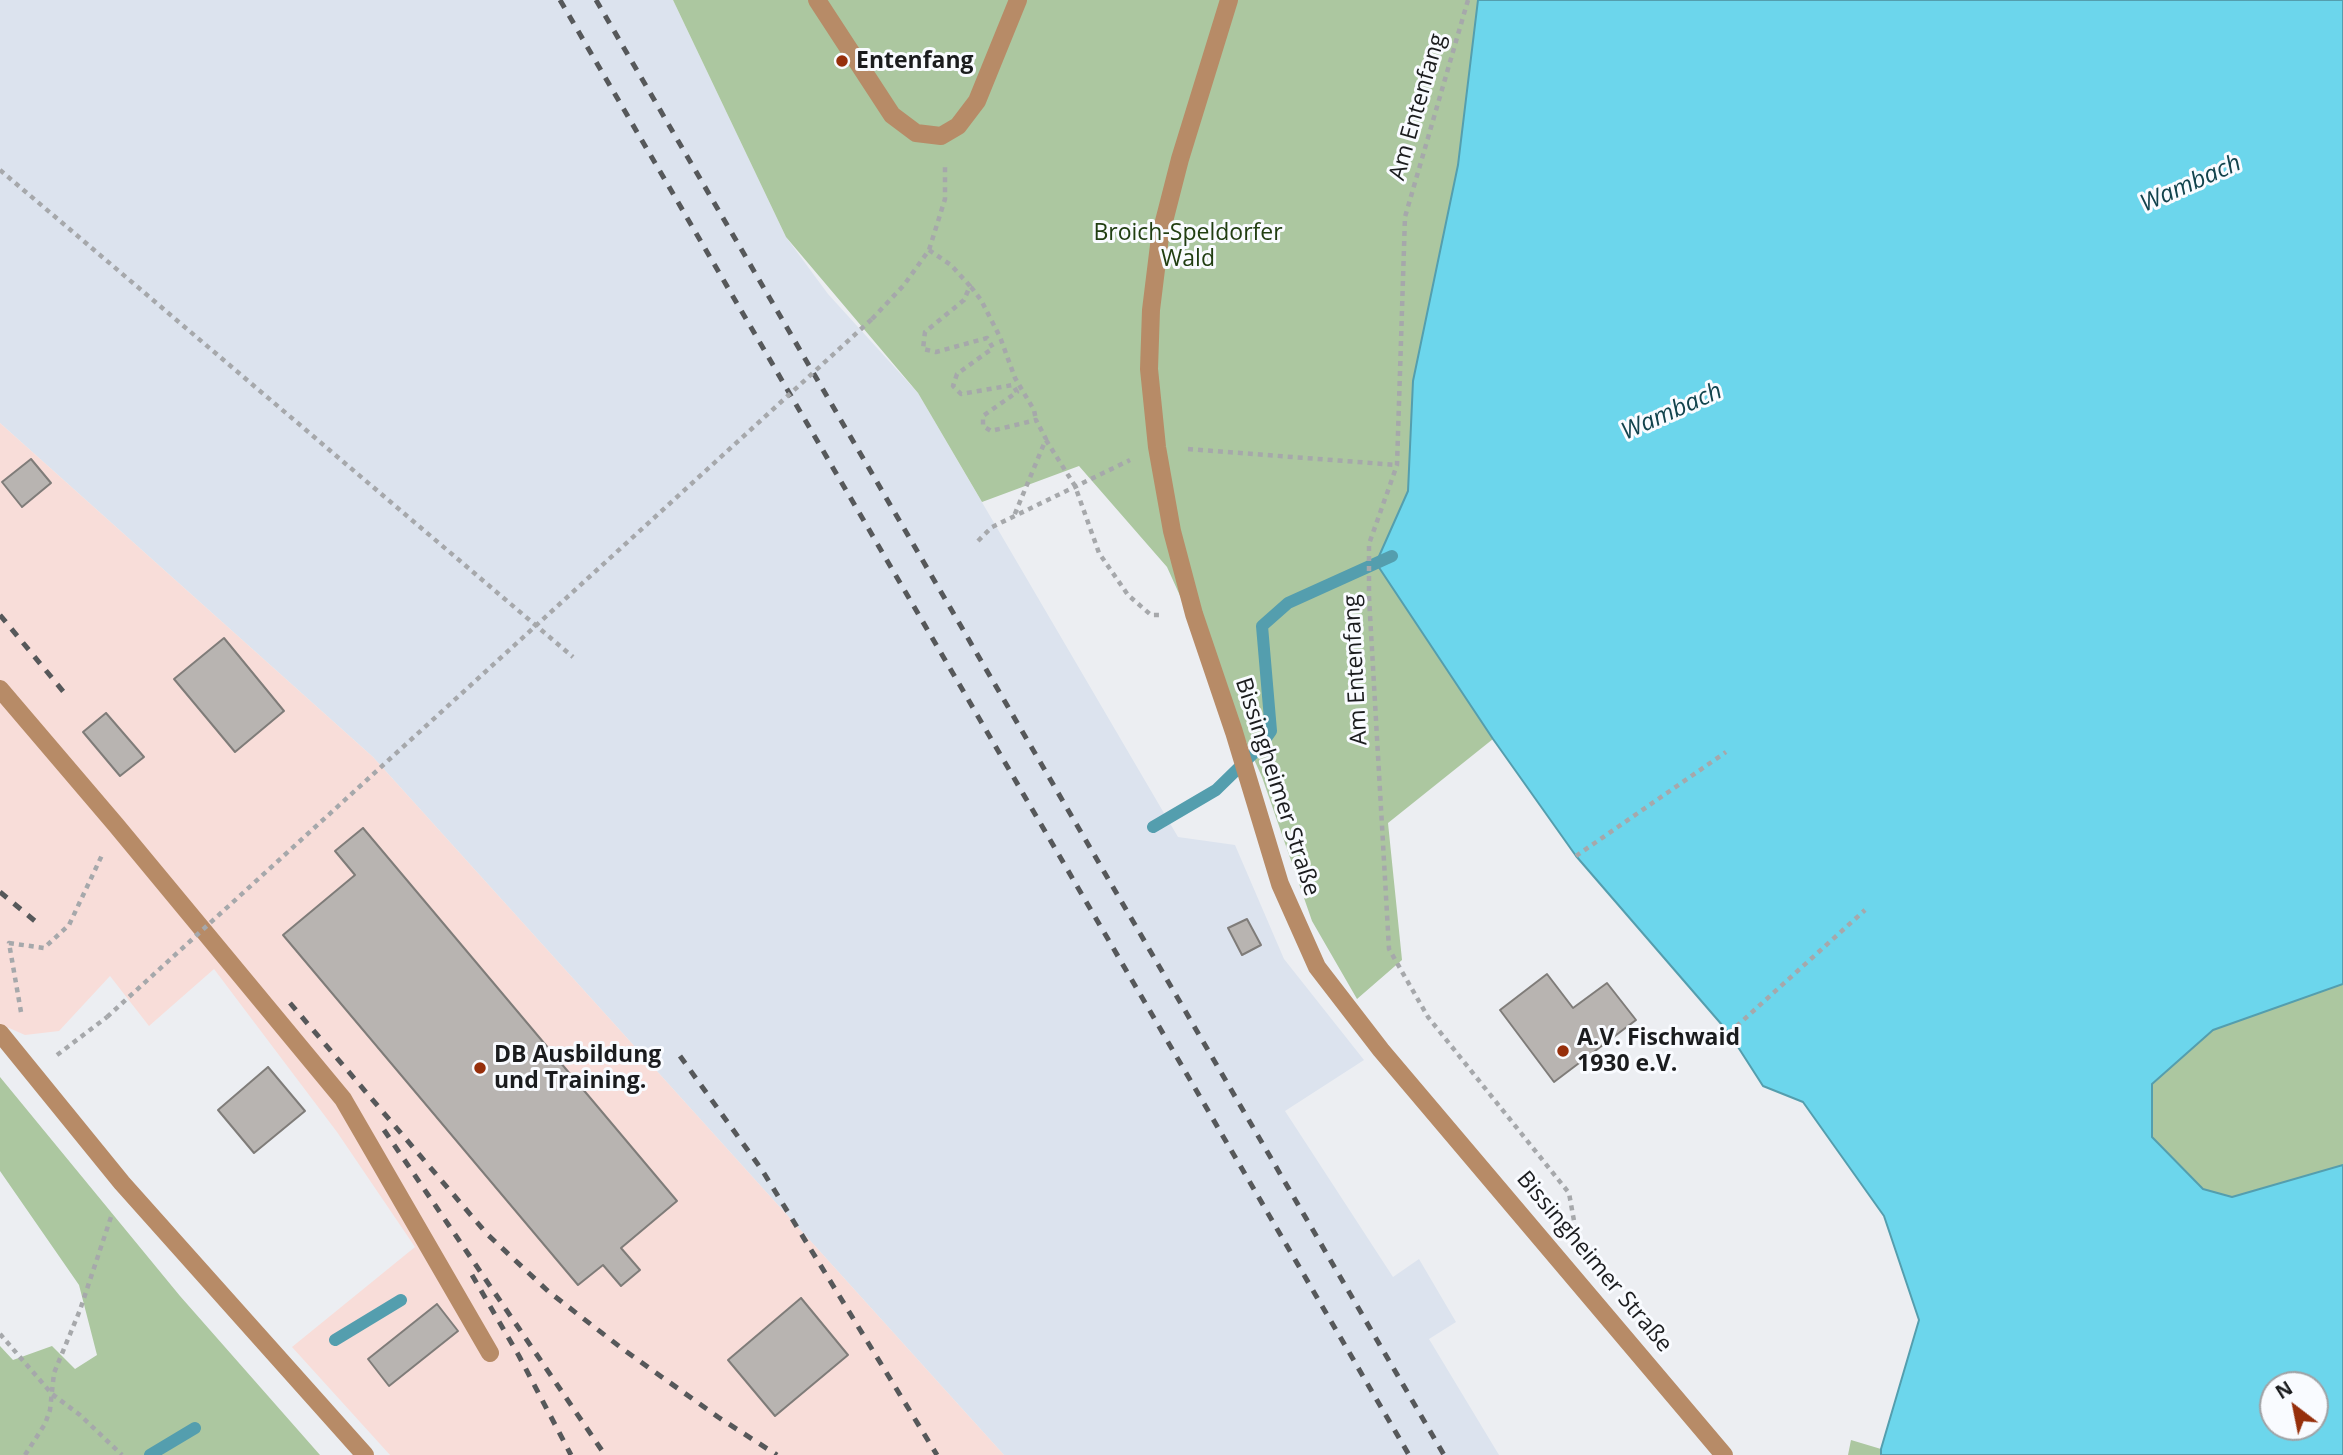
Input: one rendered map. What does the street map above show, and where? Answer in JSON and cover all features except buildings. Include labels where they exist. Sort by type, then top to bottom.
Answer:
[{"type":"street","points":[[817,0],[892,115],[915,133],[941,136],[958,126],[977,101],[1018,0]]},
{"type":"street","name":"Bissingheimer Straße","points":[[1229,0],[1180,159],[1160,237],[1151,310],[1149,369],[1157,447],[1172,531],[1194,614],[1234,732],[1280,884],[1317,967],[1381,1050],[1724,1455]]},
{"type":"street","points":[[0,689],[343,1099],[490,1353]]},
{"type":"street","points":[[0,1033],[122,1183],[365,1455]]},
{"type":"path","name":"Am Entenfang","points":[[1468,0],[1405,217],[1397,465],[1369,544],[1369,597],[1389,949],[1428,1017],[1569,1193],[1578,1242]]},
{"type":"path","points":[[33,1073],[107,1017],[872,319],[904,285],[929,250],[945,199],[947,172],[941,136]]},
{"type":"path","points":[[0,170],[573,657]]},
{"type":"path","points":[[929,250],[951,265],[981,300],[1000,337],[1015,378],[1074,486],[1099,553],[1128,595],[1151,615],[1194,614]]},
{"type":"path","points":[[970,286],[964,300],[925,332],[923,349],[936,352],[987,338],[993,348],[957,374],[953,386],[961,394],[1013,384],[1017,392],[983,416],[984,426],[992,431],[1036,420]]},
{"type":"path","points":[[1014,516],[1046,439]]},
{"type":"path","points":[[978,541],[992,527],[1157,447],[1397,465]]},
{"type":"path","points":[[1576,856],[1726,751]]},
{"type":"path","points":[[23,1022],[9,943],[44,947],[69,925],[116,825]]},
{"type":"path","points":[[1729,1033],[1865,911]]},
{"type":"path","points":[[25,1455],[45,1424],[54,1373],[80,1310],[122,1183]]},
{"type":"path","points":[[0,1334],[52,1394],[80,1415],[122,1455]]},
{"type":"shaded area","points":[[0,0],[673,0],[786,237],[828,294],[918,393],[1178,837],[1235,845],[1284,959],[1364,1060],[1285,1111],[1393,1277],[1419,1259],[1456,1322],[1429,1339],[1499,1455],[1004,1455],[373,757],[0,423]]},
{"type":"shaded area","points":[[0,423],[373,757],[1004,1455],[390,1455],[292,1347],[415,1247],[337,1132],[214,969],[149,1026],[110,976],[59,1031],[25,1035],[0,1024]]},
{"type":"green space","name":"Broich-Speldorfer Wald","points":[[673,0],[1478,0],[1458,165],[1413,381],[1408,491],[1376,563],[1493,739],[1388,823],[1402,960],[1357,999],[1312,921],[1262,777],[1167,567],[1079,466],[982,502],[918,393],[786,237]]},
{"type":"green space","points":[[2343,984],[2343,1165],[2232,1197],[2203,1189],[2152,1138],[2152,1084],[2213,1030]]},
{"type":"green space","points":[[0,1077],[180,1296],[320,1455],[0,1455],[0,1346],[13,1360],[52,1346],[75,1369],[97,1355],[79,1285],[0,1171]]},
{"type":"green space","points":[[1851,1440],[1881,1449],[1881,1455],[1848,1455]]},
{"type":"water","points":[[1478,0],[2343,0],[2343,984],[2213,1030],[2152,1084],[2152,1137],[2203,1189],[2232,1197],[2343,1165],[2343,1455],[1881,1455],[1919,1320],[1884,1216],[1803,1102],[1763,1086],[1729,1033],[1576,856],[1493,739],[1376,563],[1408,491],[1413,381],[1458,165]]},
{"type":"waterway","name":"Wambach","points":[[1153,827],[1216,790],[1259,748],[1271,731],[1262,626],[1288,603],[1392,556]]},
{"type":"waterway","name":"Wambach","points":[[335,1340],[401,1300]]},
{"type":"waterway","name":"Wambach","points":[[150,1455],[195,1428]]},
{"type":"railway","points":[[560,0],[1409,1455]]},
{"type":"railway","points":[[596,0],[1444,1455]]},
{"type":"railway","points":[[0,615],[67,696]]},
{"type":"railway","points":[[0,892],[41,926]]},
{"type":"railway","points":[[290,1003],[487,1234],[549,1292],[624,1350],[777,1455]]},
{"type":"railway","points":[[680,1056],[762,1170],[937,1455]]},
{"type":"railway","points":[[384,1130],[605,1455]]},
{"type":"railway","points":[[472,1275],[519,1356],[571,1455]]},
{"type":"place","name":"Entenfang","points":[[842,61]]},
{"type":"place","name":"A.V. Fischwaid 1930 e.V.","points":[[1563,1051]]},
{"type":"place","name":"DB Ausbildung und Training.","points":[[480,1068]]}]
